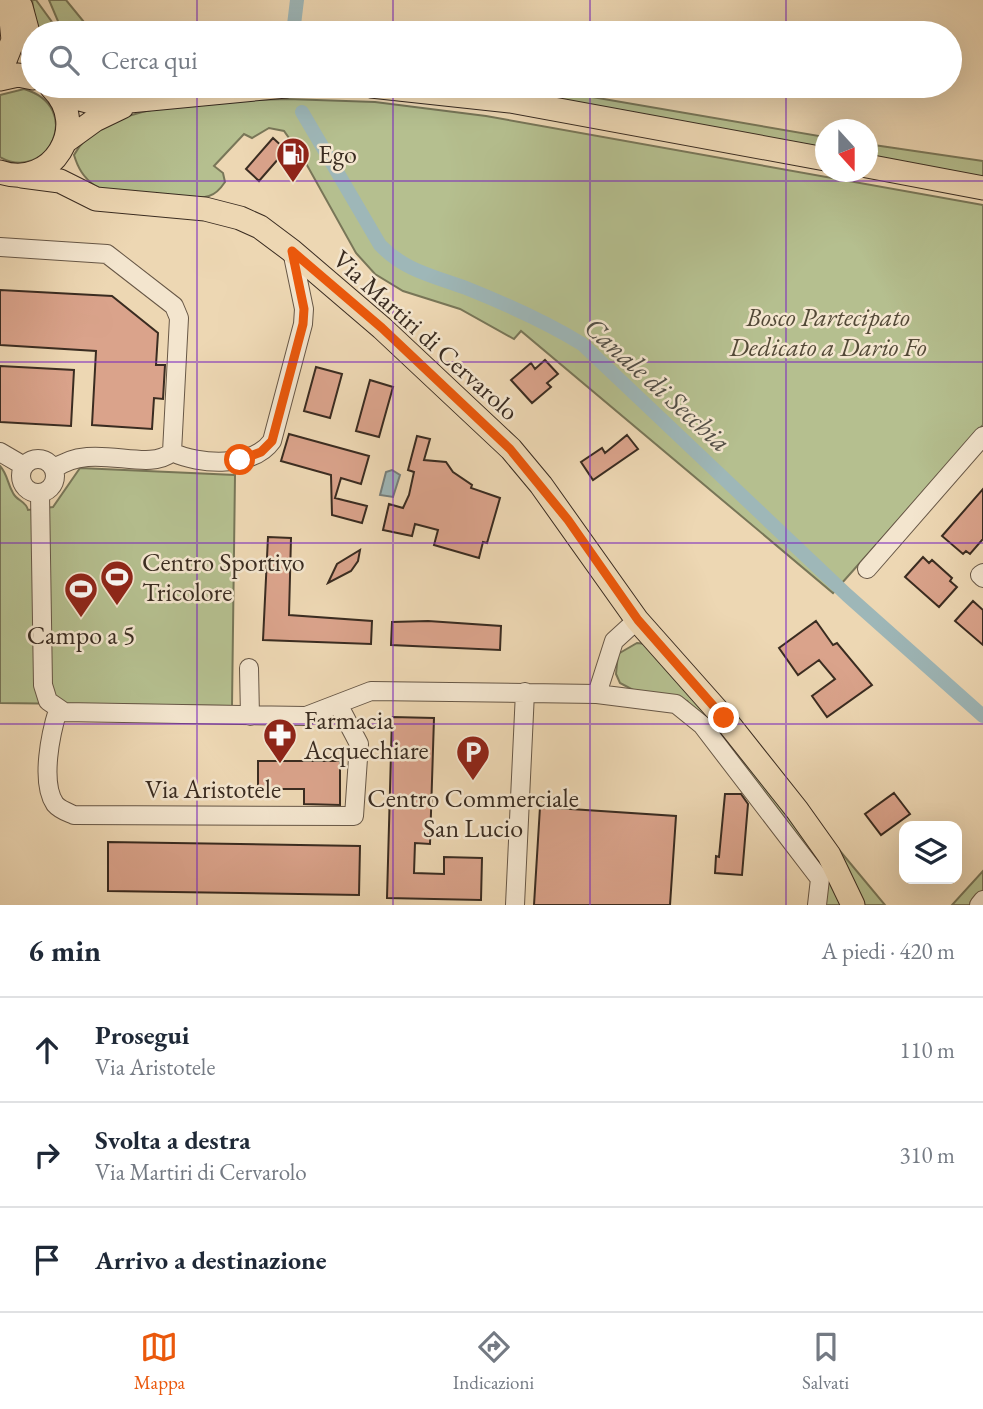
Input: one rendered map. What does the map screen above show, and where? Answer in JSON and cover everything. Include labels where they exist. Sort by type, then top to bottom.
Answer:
[{"type":"main road","points":[[0,73],[13,40],[9,0]]},
{"type":"main road","points":[[17,0],[24,21]]},
{"type":"main road","points":[[0,79],[21,76]]},
{"type":"main road","points":[[57,98],[68,116],[65,144],[77,177],[106,199]]},
{"type":"main road","points":[[80,98],[98,104],[164,98]]},
{"type":"main road","points":[[482,98],[815,157]]},
{"type":"main road","points":[[11,174],[51,164],[65,144],[95,120],[134,101]]},
{"type":"main road","points":[[878,168],[983,188]]},
{"type":"main road","name":"Via Martiri di Cervarolo","points":[[11,174],[50,178],[87,196],[216,211],[260,227],[382,328],[510,449],[568,520],[638,620],[724,718],[797,810],[829,855],[853,905]]},
{"type":"street","points":[[0,247],[107,254],[174,306],[179,318],[172,452]]},
{"type":"street","points":[[172,452],[190,459],[240,460],[261,452],[272,441],[303,324],[304,309],[292,251]]},
{"type":"street","points":[[867,569],[983,436]]},
{"type":"street","points":[[0,452],[24,466]]},
{"type":"street","points":[[54,469],[82,455],[161,459],[172,452]]},
{"type":"street","points":[[32,459],[43,459],[54,469],[53,485],[40,493],[29,491],[22,482],[24,466],[32,459]]},
{"type":"street","points":[[40,493],[43,685],[48,701],[58,710],[74,713],[306,716],[371,691],[597,694],[676,704],[687,710],[702,725],[820,879],[817,905]]},
{"type":"street","points":[[597,694],[614,641],[638,620]]},
{"type":"street","points":[[249,668],[250,716]]},
{"type":"street","points":[[515,905],[524,692]]},
{"type":"street","name":"Via Aristotele","points":[[58,710],[49,746],[50,793],[58,807],[74,815],[354,816],[359,744],[338,704]]},
{"type":"street","points":[[979,905],[983,900]]},
{"type":"green space","points":[[32,0],[36,0],[51,21],[35,21]]},
{"type":"green space","points":[[49,0],[66,0],[83,21],[58,21]]},
{"type":"green space","points":[[21,90],[21,98],[42,98],[53,111],[56,126],[53,140],[45,152],[33,160],[17,163],[0,157],[0,95]]},
{"type":"green space","points":[[539,98],[598,98],[815,135],[815,147]]},
{"type":"green space","name":"Bosco Partecipato Dedicato a Dario Fo","points":[[287,99],[375,102],[486,116],[815,175],[815,182],[855,182],[983,205],[983,425],[833,593],[521,331],[514,339],[460,309],[403,291],[375,274],[356,253],[303,158],[284,131],[269,128],[252,138],[244,134],[214,166],[223,173],[225,182],[214,194],[199,198],[151,198],[104,190],[84,176],[74,155],[89,136],[112,122],[170,106]]},
{"type":"green space","points":[[878,146],[983,161],[983,179],[878,160]]},
{"type":"green space","name":"Centro Sportivo Tricolore","points":[[0,466],[13,493],[28,510],[53,507],[80,468],[235,475],[232,706],[0,703]]},
{"type":"green space","points":[[637,643],[646,644],[657,653],[811,844],[843,905],[824,905],[813,857],[687,701],[637,692],[620,683],[616,674],[618,654]]},
{"type":"green space","points":[[835,845],[885,905],[862,905]]},
{"type":"green space","points":[[983,871],[983,905],[952,905]]},
{"type":"water","points":[[392,470],[400,475],[393,497],[380,495],[386,472]]},
{"type":"building","points":[[273,138],[286,150],[259,181],[246,169]]},
{"type":"building","points":[[0,290],[112,296],[158,333],[156,365],[165,365],[163,399],[154,398],[152,429],[92,425],[96,351],[0,345]]},
{"type":"building","points":[[545,360],[558,374],[547,383],[551,387],[532,403],[511,380],[531,363],[535,369]]},
{"type":"building","points":[[0,366],[74,370],[71,426],[0,422]]},
{"type":"building","points":[[316,367],[342,374],[330,418],[304,411]]},
{"type":"building","points":[[370,380],[393,387],[379,437],[356,431]]},
{"type":"building","points":[[289,434],[369,456],[361,484],[341,478],[335,498],[367,506],[362,523],[332,515],[331,475],[281,461]]},
{"type":"building","points":[[627,435],[638,449],[593,480],[581,462],[602,448],[605,453]]},
{"type":"building","points":[[417,436],[430,439],[424,460],[446,462],[453,472],[472,485],[471,488],[500,498],[487,543],[483,542],[479,558],[434,545],[438,530],[415,524],[412,536],[383,530],[389,504],[403,508],[409,495],[414,472],[408,470]]},
{"type":"building","points":[[983,489],[983,539],[970,554],[966,551],[963,554],[942,536]]},
{"type":"building","points":[[268,537],[291,538],[289,615],[372,621],[371,644],[263,640]]},
{"type":"building","points":[[360,550],[358,561],[351,571],[328,583],[337,564]]},
{"type":"building","points":[[923,557],[929,563],[932,560],[952,578],[950,581],[957,587],[939,607],[905,577]]},
{"type":"building","points":[[973,601],[983,610],[983,645],[955,621]]},
{"type":"building","points":[[428,621],[501,626],[500,650],[391,645],[392,622]]},
{"type":"building","points":[[816,621],[833,645],[837,643],[872,685],[827,717],[812,696],[835,679],[819,660],[798,675],[779,648]]},
{"type":"building","points":[[392,717],[434,718],[430,844],[415,843],[414,873],[444,874],[444,857],[482,858],[481,900],[387,898]]},
{"type":"building","points":[[258,761],[340,761],[340,805],[304,804],[304,789],[258,789]]},
{"type":"building","points":[[894,793],[910,814],[881,835],[865,814]]},
{"type":"building","points":[[725,794],[741,794],[748,804],[742,875],[715,873]]},
{"type":"building","points":[[540,807],[676,816],[670,905],[534,905]]},
{"type":"building","points":[[108,842],[360,846],[359,895],[108,891]]},
{"type":"waterway","name":"Canale di Secchia","points":[[294,21],[297,0]]},
{"type":"waterway","name":"Canale di Secchia","points":[[302,112],[380,245],[390,254],[420,272],[525,313],[582,344],[847,595],[983,716]]},
{"type":"place","name":"Ego","points":[[293,184]]},
{"type":"place","name":"Centro Sportivo Tricolore","points":[[117,607]]},
{"type":"place","name":"Campo a 5","points":[[81,619]]},
{"type":"place","name":"Farmacia Acquechiare","points":[[280,765]]},
{"type":"place","name":"Centro Commerciale San Lucio","points":[[473,782]]},
{"type":"route","points":[[240,460],[261,452],[272,441],[303,324],[301,288],[292,251],[382,328],[510,449],[568,520],[638,620],[724,718]]}]
